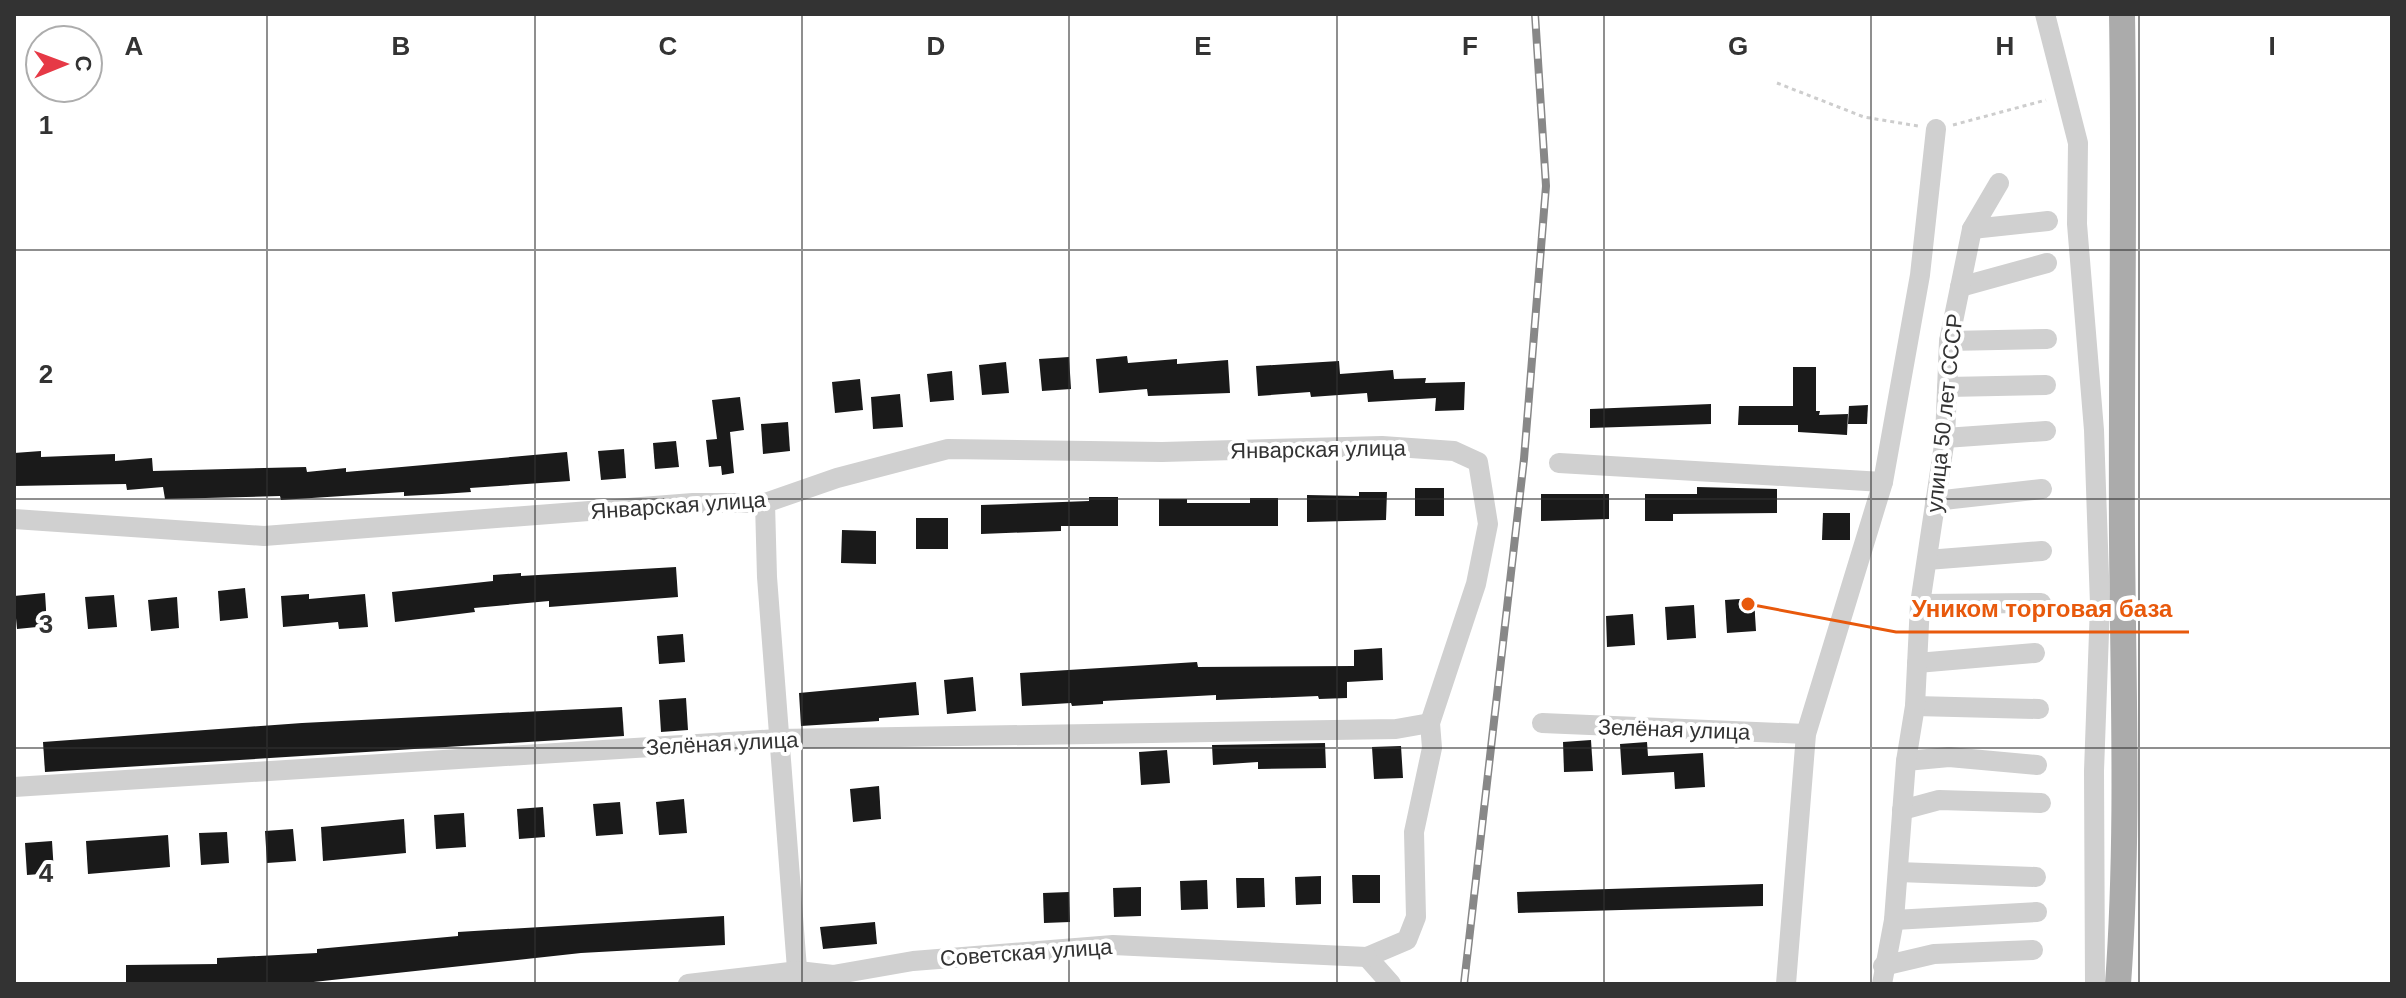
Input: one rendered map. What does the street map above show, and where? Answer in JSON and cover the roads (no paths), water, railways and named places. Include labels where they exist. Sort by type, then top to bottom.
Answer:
[{"type":"main road","points":[[2118,984],[2127,817],[2122,581],[2126,239],[2122,14]]},
{"type":"street","points":[[2045,14],[2078,143],[2077,224],[2094,430],[2100,605],[2094,771],[2095,984]]},
{"type":"street","points":[[1786,984],[1806,734],[1883,482],[1920,275],[1936,129]]},
{"type":"street","name":"улица 50 лет СССР","points":[[1882,975],[1894,920],[1906,761],[1915,706],[1920,604],[1945,438],[1949,341],[1972,229],[1999,183]]},
{"type":"street","points":[[1972,229],[2048,221]]},
{"type":"street","points":[[1960,287],[2047,263]]},
{"type":"street","points":[[1949,341],[2047,339]]},
{"type":"street","points":[[1947,387],[2046,385]]},
{"type":"street","points":[[1945,438],[2046,431]]},
{"type":"street","name":"Январская улица","points":[[16,518],[264,536],[693,503],[765,503],[837,478],[948,449],[1162,452],[1382,446],[1454,451],[1478,462],[1488,524],[1476,584],[1430,723]]},
{"type":"street","points":[[1559,463],[1883,482]]},
{"type":"street","points":[[1935,501],[2042,489]]},
{"type":"street","points":[[765,503],[778,739],[798,977]]},
{"type":"street","points":[[1927,560],[2042,551]]},
{"type":"street","points":[[1920,604],[2041,603]]},
{"type":"street","points":[[1917,663],[2035,653]]},
{"type":"street","points":[[1915,706],[2039,709]]},
{"type":"street","points":[[1391,984],[1367,957],[1407,940],[1416,917],[1414,832],[1432,748],[1430,723]]},
{"type":"street","name":"Зелёная улица","points":[[14,787],[778,739],[1396,729],[1430,723]]},
{"type":"street","name":"Зелёная улица","points":[[1542,723],[1806,734]]},
{"type":"street","points":[[1906,761],[1949,757],[2037,765]]},
{"type":"street","points":[[1902,810],[1939,800],[2041,803]]},
{"type":"street","points":[[1898,872],[2036,877]]},
{"type":"street","points":[[1894,920],[2037,912]]},
{"type":"street","name":"Советская улица","points":[[688,984],[833,975],[913,961],[1113,945],[1367,957]]},
{"type":"street","points":[[1882,975],[1934,954],[2033,950]]},
{"type":"railway","points":[[1464,984],[1524,459],[1546,186],[1535,14]]},
{"type":"place","name":"Уником торговая база","points":[[1748,604]]}]
